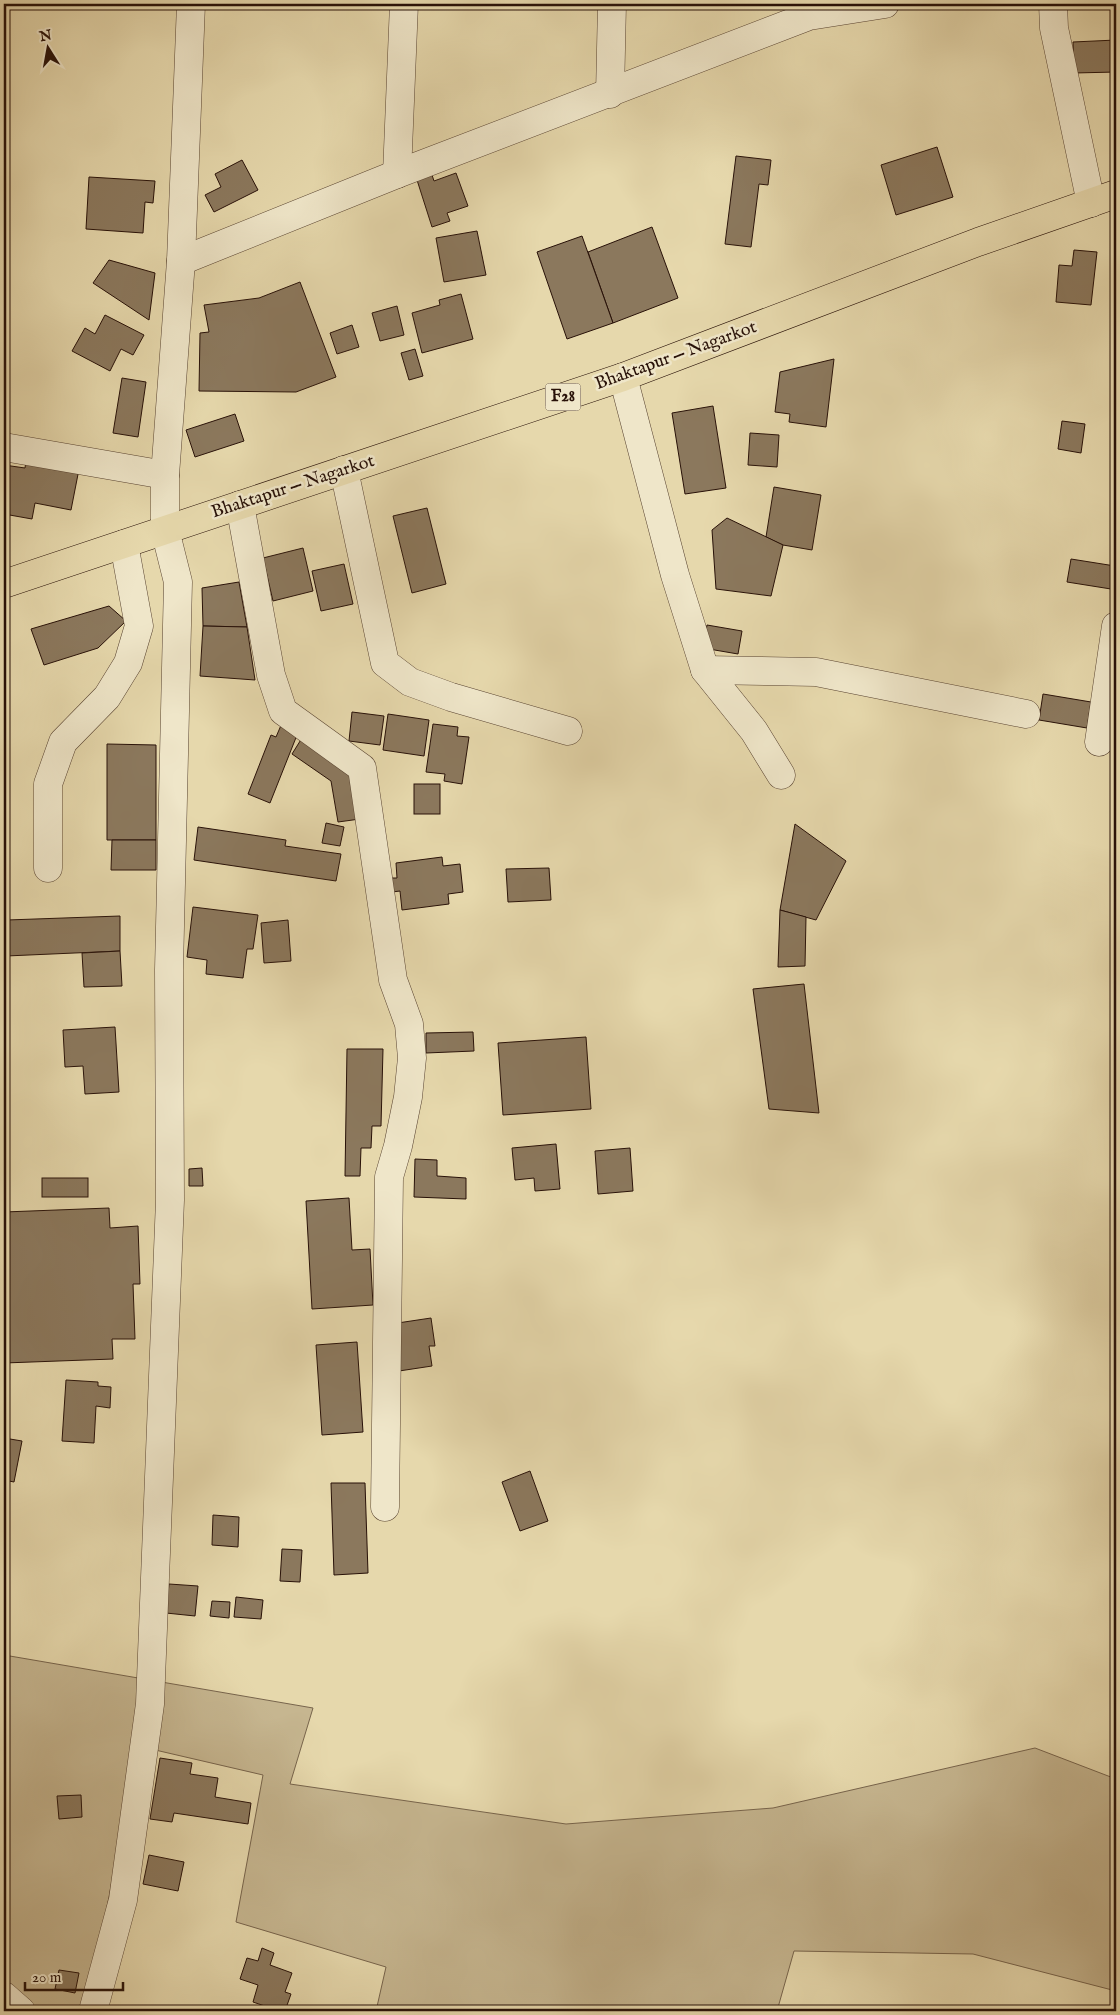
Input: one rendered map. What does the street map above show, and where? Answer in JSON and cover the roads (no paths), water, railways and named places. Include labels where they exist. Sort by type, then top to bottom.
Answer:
[{"type":"main road","name":"Bhaktapur — Nagarkot","points":[[4,584],[623,377],[978,242],[1116,194]]},
{"type":"street","points":[[93,2011],[123,1900],[150,1704],[155,1628],[170,1200],[169,970],[178,582],[165,530],[165,475],[181,261],[191,4]]},
{"type":"street","points":[[397,174],[404,4]]},
{"type":"street","points":[[610,94],[612,4]]},
{"type":"street","points":[[181,261],[397,174],[610,94],[810,10],[885,4]]},
{"type":"street","points":[[1053,4],[1054,28],[1090,203]]},
{"type":"street","points":[[623,377],[675,575],[704,670],[754,731],[781,775]]},
{"type":"street","points":[[4,447],[165,475]]},
{"type":"street","points":[[344,470],[386,663],[410,682],[451,697],[568,731]]},
{"type":"street","points":[[240,505],[271,674],[284,711],[362,768],[393,980],[409,1024],[412,1058],[408,1097],[398,1146],[389,1176],[385,1507]]},
{"type":"street","points":[[48,868],[48,784],[63,742],[106,697],[128,663],[139,626],[124,544]]},
{"type":"street","points":[[1099,742],[1116,626]]},
{"type":"street","points":[[704,670],[816,672],[1026,714]]},
{"type":"street","points":[[4,1996],[21,2011]]}]
